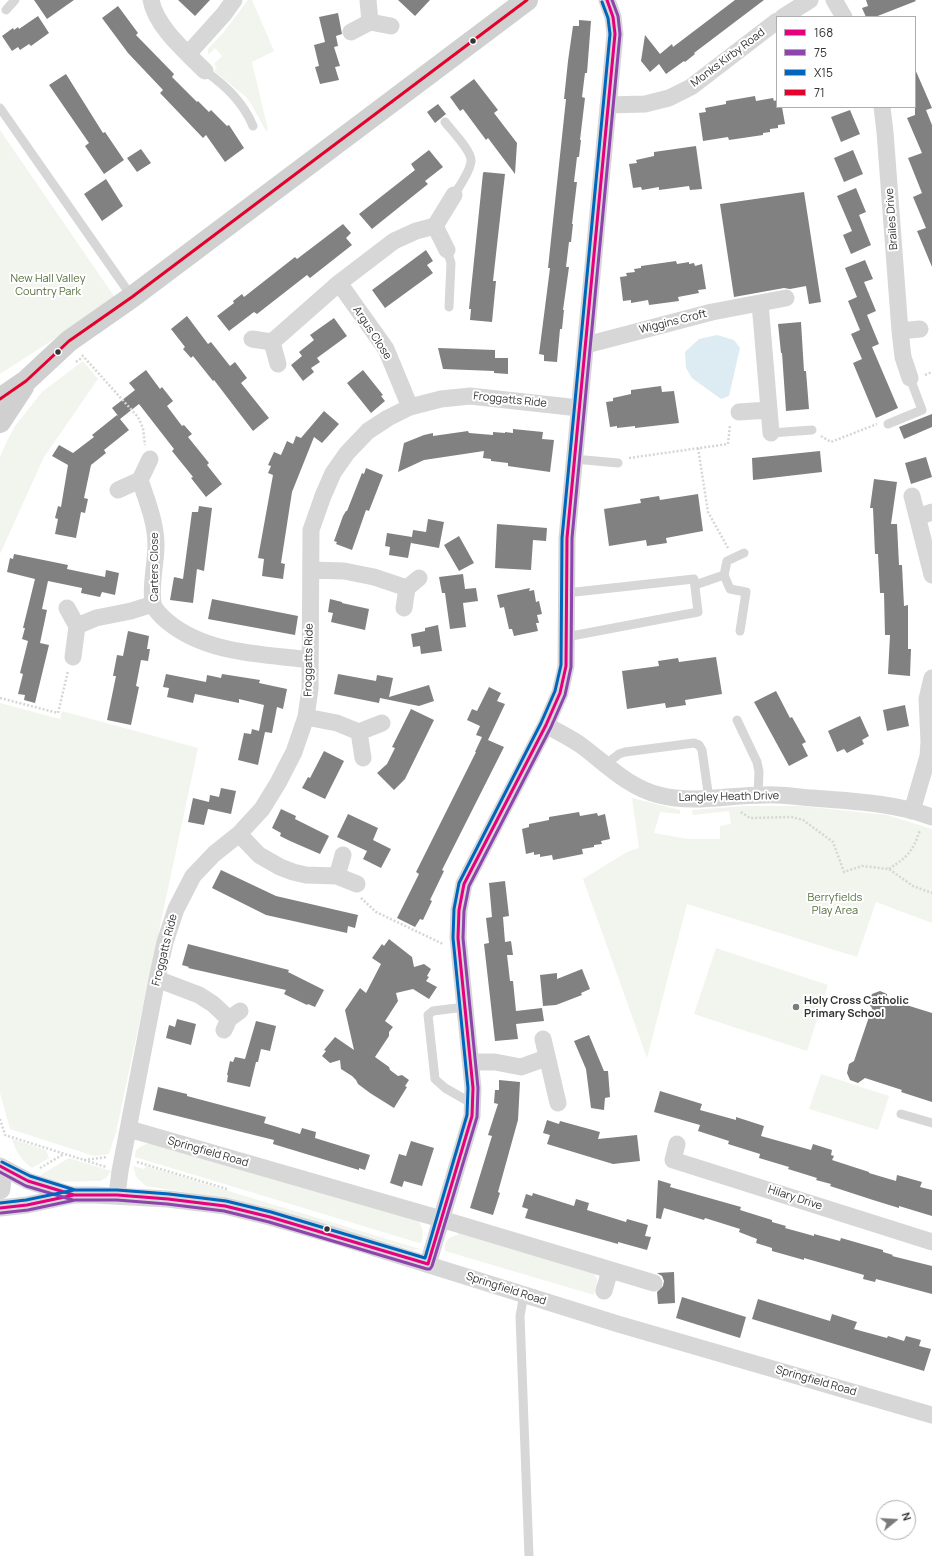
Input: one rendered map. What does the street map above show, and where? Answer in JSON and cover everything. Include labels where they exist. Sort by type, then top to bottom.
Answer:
[{"type":"main road","points":[[0,399],[26,381],[69,341],[132,297],[526,0]]},
{"type":"main road","points":[[0,422],[26,381]]},
{"type":"street","points":[[150,0],[156,16],[165,29],[205,72]]},
{"type":"street","points":[[188,54],[224,14],[234,0]]},
{"type":"street","points":[[368,0],[370,22]]},
{"type":"street","points":[[428,1264],[472,1116],[473,1104],[471,1062],[458,938],[459,910],[464,884],[546,725],[560,692],[566,666],[567,538],[615,34],[613,17],[607,0]]},
{"type":"street","points":[[785,16],[810,0]]},
{"type":"street","points":[[834,0],[843,16]]},
{"type":"street","points":[[351,32],[370,22],[391,26]]},
{"type":"street","name":"Monks Kirby Road","points":[[608,105],[645,104],[669,98],[691,87],[776,22]]},
{"type":"street","name":"Brailes Drive","points":[[882,108],[900,331],[903,357],[910,378]]},
{"type":"street","points":[[252,339],[272,342],[339,283],[394,241],[416,231],[435,226],[454,195]]},
{"type":"street","points":[[435,226],[447,250]]},
{"type":"street","name":"Argus Close","points":[[339,283],[386,349],[410,407]]},
{"type":"street","name":"Wiggins Croft","points":[[586,344],[658,325],[786,298]]},
{"type":"street","points":[[760,303],[771,433]]},
{"type":"street","points":[[900,331],[920,329]]},
{"type":"street","points":[[272,342],[278,364]]},
{"type":"street","name":"Froggatts Ride","points":[[118,1195],[120,1171],[157,979],[165,942],[176,909],[193,876],[214,854],[239,834],[262,808],[278,784],[294,752],[306,717],[310,689],[311,530],[333,473],[348,453],[368,431],[388,418],[410,407],[441,399],[470,396],[579,408]]},
{"type":"street","points":[[739,412],[768,410]]},
{"type":"street","points":[[118,490],[140,480],[150,458]]},
{"type":"street","name":"Carters Close","points":[[140,480],[155,528],[156,544],[153,604],[158,613],[175,628],[197,640],[234,650],[310,660]]},
{"type":"street","points":[[912,496],[925,514],[932,575]]},
{"type":"street","points":[[311,570],[344,571],[413,583],[404,608]]},
{"type":"street","points":[[77,626],[96,618],[131,611],[153,604]]},
{"type":"street","points":[[67,608],[77,626],[73,657]]},
{"type":"street","points":[[923,814],[929,742],[927,699],[932,678]]},
{"type":"street","points":[[306,717],[338,723],[359,732],[382,723]]},
{"type":"street","name":"Langley Heath Drive","points":[[546,725],[581,745],[605,765],[635,785],[656,794],[679,799],[708,799],[758,795],[856,802],[923,814]]},
{"type":"street","points":[[359,732],[363,758]]},
{"type":"street","points":[[239,834],[259,855],[280,867],[306,875],[337,876],[357,884]]},
{"type":"street","points":[[337,876],[342,855]]},
{"type":"street","points":[[157,979],[200,995],[231,1020]]},
{"type":"street","points":[[543,1039],[546,1058],[558,1103]]},
{"type":"street","points":[[471,1062],[495,1062],[521,1067],[546,1058]]},
{"type":"street","name":"Springfield Road","points":[[129,1129],[441,1219],[654,1283]]},
{"type":"street","name":"Hilary Drive","points":[[677,1144],[673,1160],[932,1242]]},
{"type":"street","name":"Springfield Road","points":[[0,1166],[28,1180],[74,1195]]},
{"type":"street","points":[[0,1169],[2,1176],[0,1189]]},
{"type":"street","name":"Springfield Road","points":[[0,1208],[27,1205],[74,1195],[118,1195],[168,1198],[225,1206],[270,1217],[428,1264],[618,1324],[931,1413]]},
{"type":"street","points":[[604,1291],[610,1270]]},
{"type":"lane","points":[[6,10],[15,0]]},
{"type":"lane","points":[[205,72],[230,91],[247,111],[253,126]]},
{"type":"lane","points":[[0,108],[132,297]]},
{"type":"lane","points":[[445,122],[469,153],[471,160],[470,166],[454,195]]},
{"type":"lane","points":[[447,250],[451,262],[449,307]]},
{"type":"lane","points":[[888,424],[922,410],[910,378]]},
{"type":"lane","points":[[771,433],[812,430]]},
{"type":"lane","points":[[574,459],[618,463]]},
{"type":"lane","points":[[740,631],[746,592],[730,589],[724,575],[727,561],[744,553]]},
{"type":"lane","points":[[695,585],[724,575]]},
{"type":"lane","points":[[566,593],[694,579],[698,612],[566,637]]},
{"type":"lane","points":[[737,720],[757,762],[759,772],[758,795]]},
{"type":"lane","points":[[605,765],[619,754],[625,752],[694,743],[699,745],[702,750],[708,799]]},
{"type":"lane","points":[[465,1007],[433,1011],[428,1015],[435,1078],[445,1088],[473,1104]]},
{"type":"lane","points":[[901,1114],[932,1123]]},
{"type":"lane","points":[[524,1294],[520,1316],[529,1556]]},
{"type":"path","points":[[83,357],[138,417],[143,428],[146,451],[150,458]]},
{"type":"path","points":[[618,463],[622,459],[728,444],[730,423],[736,423],[735,412],[739,412]]},
{"type":"path","points":[[812,430],[830,442],[881,422],[888,424]]},
{"type":"path","points":[[698,448],[708,512],[734,558]]},
{"type":"path","points":[[0,698],[58,713],[69,663],[73,657]]},
{"type":"path","points":[[731,797],[741,812],[750,818],[792,817],[803,820],[833,842],[844,872],[862,866],[889,869],[913,886],[932,893]]},
{"type":"path","points":[[889,869],[908,856],[914,847],[923,814]]},
{"type":"path","points":[[357,884],[359,897],[376,912],[460,952]]},
{"type":"path","points":[[0,1119],[5,1135],[120,1171]]},
{"type":"path","points":[[38,1168],[64,1154]]},
{"type":"green space","points":[[248,0],[252,0],[274,51],[252,62],[268,130],[266,131],[246,97],[214,71],[217,68],[214,64],[222,56],[215,48],[208,55],[208,49],[223,33]]},
{"type":"green space","name":"New Hall Valley Country Park","points":[[0,130],[116,299],[0,374]]},
{"type":"green space","points":[[83,361],[98,379],[44,457],[0,554],[0,457],[15,426],[42,392]]},
{"type":"green space","points":[[0,703],[60,719],[62,711],[198,748],[116,1132],[109,1154],[94,1156],[10,1129],[0,1093]]},
{"type":"green space","name":"Berryfields Play Area","points":[[632,798],[680,810],[680,814],[660,812],[654,833],[688,839],[720,839],[720,826],[731,824],[729,811],[693,815],[692,810],[744,806],[801,806],[887,815],[932,829],[932,923],[876,902],[857,957],[687,904],[647,1058],[583,879],[627,852],[639,848]]},
{"type":"green space","points":[[716,948],[828,985],[807,1051],[694,1014]]},
{"type":"green space","points":[[821,1074],[889,1096],[878,1130],[809,1109]]},
{"type":"green space","points":[[12,1139],[46,1150],[49,1158],[32,1168],[19,1155]]},
{"type":"green space","points":[[150,1143],[418,1219],[423,1233],[421,1243],[135,1157],[136,1150],[141,1146]]},
{"type":"green space","points":[[69,1158],[111,1171],[106,1178],[100,1181],[47,1182],[34,1179]]},
{"type":"green space","points":[[133,1166],[144,1169],[146,1166],[420,1249],[412,1250],[261,1206],[230,1199],[146,1186],[137,1178]]},
{"type":"green space","points":[[459,1230],[594,1273],[597,1279],[597,1284],[594,1295],[445,1251],[447,1240],[458,1235]]},
{"type":"shaded area","points":[[717,335],[734,340],[740,348],[729,396],[721,399],[692,378],[686,368],[685,352],[699,339]]},
{"type":"building","points":[[34,0],[74,0],[47,19]]},
{"type":"building","points":[[178,0],[210,0],[195,16]]},
{"type":"building","points":[[398,0],[430,0],[415,16]]},
{"type":"building","points":[[735,0],[764,0],[694,53],[695,54],[685,62],[684,61],[666,74],[659,64],[650,72],[641,61],[645,35],[660,54],[672,44],[673,47]]},
{"type":"building","points":[[866,0],[916,1],[878,16],[866,16],[862,8],[868,6]]},
{"type":"building","points":[[118,6],[138,33],[136,35],[174,74],[172,77],[197,102],[198,101],[209,112],[211,110],[227,126],[229,125],[244,148],[225,162],[206,135],[203,138],[160,93],[163,90],[128,53],[102,18]]},
{"type":"building","points":[[338,13],[342,34],[336,36],[338,46],[334,47],[340,66],[335,67],[339,80],[320,84],[315,67],[319,66],[314,45],[325,42],[319,17]]},
{"type":"building","points":[[38,16],[49,33],[31,46],[29,44],[20,50],[18,47],[12,51],[2,36],[13,28],[14,30],[18,27],[19,29]]},
{"type":"building","points":[[579,20],[591,21],[587,73],[585,73],[582,97],[585,98],[581,140],[574,182],[577,182],[573,224],[566,267],[569,267],[557,362],[544,361],[544,355],[539,354],[550,268],[548,268],[566,99],[564,99],[573,26],[579,26]]},
{"type":"building","points":[[916,71],[932,108],[926,110],[932,125],[932,267],[917,231],[926,228],[913,197],[922,193],[908,158],[922,153],[907,118],[915,115]]},
{"type":"building","points":[[66,74],[103,133],[105,132],[124,160],[104,174],[85,146],[89,143],[49,85]]},
{"type":"building","points":[[474,79],[498,110],[494,113],[517,143],[515,174],[488,138],[486,140],[463,109],[460,111],[450,97]]},
{"type":"building","points":[[755,96],[756,101],[773,98],[774,101],[776,100],[776,108],[782,108],[785,124],[778,125],[778,128],[770,129],[770,132],[763,133],[763,135],[729,140],[728,137],[703,141],[699,113],[706,112],[705,108],[726,104],[726,101]]},
{"type":"building","points":[[438,104],[446,114],[435,123],[427,112]]},
{"type":"building","points":[[850,110],[860,134],[841,142],[831,117]]},
{"type":"building","points":[[696,146],[702,189],[690,190],[689,186],[659,190],[659,187],[642,190],[641,187],[633,188],[629,164],[637,163],[636,160],[654,156],[654,152]]},
{"type":"building","points":[[141,149],[151,163],[137,172],[127,158]]},
{"type":"building","points":[[429,150],[443,167],[425,181],[428,184],[372,229],[359,214],[415,170],[411,164]]},
{"type":"building","points":[[853,150],[863,174],[844,182],[834,158]]},
{"type":"building","points":[[484,172],[505,174],[493,281],[496,281],[492,322],[470,320],[471,309],[469,309]]},
{"type":"building","points":[[106,179],[123,206],[102,221],[84,194]]},
{"type":"building","points":[[856,188],[866,212],[859,215],[871,245],[851,254],[843,235],[852,231],[837,196]]},
{"type":"building","points":[[804,192],[821,302],[809,304],[806,286],[790,289],[784,288],[734,297],[720,204]]},
{"type":"building","points":[[343,224],[351,233],[346,238],[352,245],[310,278],[307,275],[257,314],[254,312],[229,331],[217,316],[234,303],[233,301],[242,294],[244,297],[295,257],[297,259]]},
{"type":"building","points":[[426,250],[433,261],[427,265],[433,273],[385,308],[372,290]]},
{"type":"building","points":[[865,260],[873,279],[864,282],[876,311],[867,315],[879,344],[872,347],[898,408],[876,418],[853,363],[862,359],[851,334],[860,330],[848,301],[857,297],[845,268]]},
{"type":"building","points":[[676,261],[677,264],[689,262],[689,264],[694,263],[695,266],[702,264],[706,289],[698,290],[699,293],[678,297],[679,301],[649,305],[648,300],[631,303],[631,300],[623,301],[620,277],[627,276],[626,273],[635,272],[634,269],[641,268],[641,266]]},
{"type":"building","points":[[187,316],[208,344],[211,342],[230,366],[235,362],[247,378],[241,383],[269,418],[253,431],[214,380],[213,381],[193,356],[191,358],[183,349],[185,347],[171,329]]},
{"type":"building","points":[[334,318],[347,336],[317,358],[320,362],[311,368],[314,372],[303,381],[291,365],[302,356],[299,352],[314,340],[310,335]]},
{"type":"building","points":[[801,322],[804,371],[806,371],[809,409],[786,411],[782,353],[778,324]]},
{"type":"building","points":[[438,348],[495,350],[495,358],[508,358],[508,374],[494,373],[494,371],[443,369]]},
{"type":"building","points":[[146,370],[160,389],[162,387],[173,401],[167,406],[182,426],[184,425],[192,434],[188,437],[209,463],[207,465],[222,484],[206,497],[191,478],[193,477],[172,451],[174,449],[139,404],[120,419],[129,430],[104,450],[106,453],[91,465],[84,498],[88,499],[85,513],[81,512],[76,538],[55,534],[58,519],[55,518],[58,506],[61,507],[68,465],[52,456],[59,445],[73,453],[94,437],[92,435],[117,415],[119,417],[112,408],[135,390],[129,383]]},
{"type":"building","points":[[363,370],[383,395],[381,396],[385,401],[371,413],[347,383]]},
{"type":"building","points":[[661,386],[662,392],[674,391],[679,423],[635,428],[635,426],[617,428],[617,426],[610,427],[606,402],[613,401],[613,398],[631,394],[631,390]]},
{"type":"building","points":[[324,411],[339,424],[322,443],[314,437],[292,492],[281,563],[285,564],[283,579],[262,576],[264,559],[258,558],[273,475],[268,473],[271,466],[268,465],[274,452],[281,455],[287,441],[293,444],[296,436],[301,438]]},
{"type":"building","points":[[932,414],[932,427],[904,439],[899,427]]},
{"type":"building","points":[[513,429],[543,432],[542,439],[554,440],[550,472],[508,466],[508,463],[491,461],[491,459],[483,458],[484,451],[424,460],[398,472],[404,443],[424,435],[433,433],[433,436],[468,431],[469,433],[493,435],[493,432],[513,433]]},
{"type":"building","points":[[820,451],[822,472],[753,480],[752,458]]},
{"type":"building","points":[[926,457],[932,477],[911,484],[905,463]]},
{"type":"building","points":[[366,468],[383,475],[369,511],[366,510],[352,550],[336,544],[337,542],[334,541],[343,516],[347,511],[362,473],[364,474]]},
{"type":"building","points":[[874,479],[897,482],[891,524],[897,524],[899,565],[902,565],[904,606],[908,605],[908,649],[911,649],[910,676],[888,674],[890,635],[885,635],[884,593],[880,593],[878,554],[875,554],[873,508],[870,508]]},
{"type":"building","points":[[698,494],[703,531],[666,538],[667,543],[647,546],[646,540],[609,546],[604,509],[641,503],[640,499],[659,496],[660,500]]},
{"type":"building","points":[[199,506],[212,508],[204,571],[197,569],[193,603],[170,600],[174,577],[183,579],[192,512],[198,512]]},
{"type":"building","points":[[428,519],[444,522],[439,548],[411,543],[413,530],[426,532]]},
{"type":"building","points":[[497,524],[547,528],[546,541],[533,540],[531,570],[495,568]]},
{"type":"building","points":[[387,533],[412,537],[408,558],[389,555],[390,547],[385,546]]},
{"type":"building","points":[[459,536],[474,563],[459,571],[444,545]]},
{"type":"building","points":[[14,554],[68,565],[67,569],[105,577],[106,570],[119,573],[115,595],[102,592],[100,597],[81,593],[82,588],[48,581],[42,609],[47,610],[40,643],[49,645],[35,703],[24,700],[25,695],[18,694],[23,674],[20,673],[28,641],[22,639],[25,628],[23,628],[35,579],[7,572],[10,558],[13,559]]},
{"type":"building","points":[[463,574],[465,589],[476,588],[478,601],[463,603],[466,627],[450,629],[445,593],[442,593],[439,577]]},
{"type":"building","points":[[530,588],[529,591],[534,590],[536,602],[539,601],[542,614],[537,615],[539,623],[536,623],[538,631],[514,636],[512,629],[509,629],[504,607],[500,608],[497,595]]},
{"type":"building","points":[[212,599],[298,616],[295,635],[208,619]]},
{"type":"building","points":[[330,599],[369,609],[365,630],[331,622],[333,613],[328,612]]},
{"type":"building","points":[[438,625],[442,651],[421,654],[420,646],[413,647],[411,634],[425,631],[425,628]]},
{"type":"building","points":[[128,631],[149,636],[147,649],[150,649],[148,661],[141,660],[136,686],[139,687],[131,725],[107,720],[116,676],[113,676],[117,655],[123,656]]},
{"type":"building","points":[[716,657],[722,694],[685,700],[686,705],[666,708],[665,703],[627,709],[622,671],[659,666],[658,661],[678,658],[679,662]]},
{"type":"building","points":[[166,674],[206,682],[207,675],[221,678],[222,674],[260,680],[259,683],[287,689],[283,709],[277,707],[272,733],[265,732],[258,765],[238,760],[244,733],[251,734],[252,729],[259,731],[264,705],[239,699],[239,703],[195,694],[193,703],[167,697],[169,688],[163,687]]},
{"type":"building","points":[[338,674],[376,681],[377,675],[393,678],[389,697],[429,685],[434,701],[419,706],[380,698],[379,703],[334,694]]},
{"type":"building","points":[[489,687],[501,693],[497,701],[505,704],[488,740],[504,747],[442,870],[444,871],[430,900],[432,901],[423,920],[420,919],[415,927],[397,918],[419,874],[416,872],[482,737],[476,735],[480,726],[467,720],[472,709],[477,711]]},
{"type":"building","points":[[776,691],[790,718],[792,717],[806,742],[802,744],[808,756],[789,766],[754,702]]},
{"type":"building","points":[[905,705],[909,726],[887,731],[883,710]]},
{"type":"building","points":[[411,709],[434,720],[405,779],[394,790],[377,773],[387,764],[395,748],[392,747]]},
{"type":"building","points":[[860,716],[869,736],[862,740],[864,744],[847,753],[844,749],[837,752],[828,731]]},
{"type":"building","points":[[324,751],[344,761],[325,799],[302,788],[308,777],[310,778]]},
{"type":"building","points":[[221,788],[236,791],[231,814],[208,809],[204,825],[188,822],[193,798],[209,802],[210,795],[219,797]]},
{"type":"building","points":[[281,809],[296,816],[295,819],[329,836],[320,854],[280,836],[281,833],[272,828]]},
{"type":"building","points":[[579,812],[580,816],[597,813],[598,816],[605,814],[610,839],[601,841],[602,844],[594,845],[594,847],[582,849],[583,854],[553,860],[552,855],[540,857],[540,854],[534,855],[534,852],[526,854],[522,829],[529,827],[529,824],[549,820],[549,817]]},
{"type":"building","points":[[348,814],[378,828],[373,840],[391,849],[381,868],[363,859],[367,851],[337,837]]},
{"type":"building","points":[[221,870],[276,896],[358,915],[355,928],[348,926],[347,933],[266,915],[212,888]]},
{"type":"building","points":[[505,881],[509,916],[503,917],[505,942],[511,941],[513,955],[507,955],[510,981],[513,981],[516,1011],[542,1008],[544,1021],[516,1024],[518,1039],[495,1041],[484,944],[489,943],[486,918],[492,917],[489,883]]},
{"type":"building","points":[[389,939],[412,957],[414,967],[424,964],[431,969],[427,976],[429,977],[426,981],[437,987],[429,999],[413,989],[396,993],[398,1001],[385,1021],[393,1027],[389,1032],[389,1036],[375,1057],[389,1067],[390,1070],[398,1076],[402,1075],[409,1080],[405,1086],[407,1087],[394,1108],[370,1093],[358,1084],[352,1076],[341,1069],[340,1060],[330,1063],[322,1056],[326,1051],[324,1050],[335,1037],[354,1050],[345,1010],[360,988],[366,993],[381,964],[372,958],[382,944],[384,946]]},
{"type":"building","points":[[188,944],[289,970],[288,972],[324,990],[315,1007],[308,1004],[307,1005],[284,994],[286,990],[188,968],[189,967],[182,965]]},
{"type":"building","points":[[582,969],[590,989],[581,993],[582,995],[556,1005],[543,1006],[540,975],[557,973],[557,979]]},
{"type":"building","points":[[880,991],[887,994],[887,999],[932,1013],[932,1102],[865,1078],[858,1083],[850,1080],[847,1073],[849,1064],[854,1061],[872,1008],[868,1003],[872,994]]},
{"type":"building","points":[[177,1019],[196,1024],[191,1045],[166,1038],[169,1025],[175,1027]]},
{"type":"building","points":[[256,1021],[276,1026],[270,1051],[261,1049],[250,1087],[227,1082],[230,1061],[233,1062],[235,1057],[245,1059]]},
{"type":"building","points":[[589,1035],[604,1071],[608,1071],[610,1097],[605,1098],[604,1110],[591,1108],[586,1069],[574,1041]]},
{"type":"building","points":[[499,1080],[520,1082],[518,1120],[493,1215],[470,1208],[492,1136],[488,1135],[498,1104],[494,1103],[495,1090],[499,1090]]},
{"type":"building","points":[[158,1087],[266,1117],[264,1123],[300,1134],[302,1128],[316,1132],[315,1138],[370,1155],[365,1170],[359,1168],[359,1170],[273,1144],[274,1140],[153,1110]]},
{"type":"building","points":[[660,1091],[702,1104],[700,1110],[736,1120],[736,1117],[764,1126],[761,1136],[811,1150],[813,1144],[832,1150],[831,1155],[834,1156],[832,1160],[869,1173],[896,1181],[897,1175],[922,1182],[920,1187],[932,1190],[932,1216],[899,1206],[899,1208],[830,1186],[831,1184],[816,1180],[817,1178],[788,1169],[789,1167],[759,1158],[760,1154],[728,1144],[729,1141],[698,1131],[700,1125],[654,1112]]},
{"type":"building","points":[[547,1120],[559,1124],[560,1121],[600,1132],[598,1139],[637,1135],[640,1161],[613,1164],[547,1144],[550,1135],[543,1133]]},
{"type":"building","points":[[411,1141],[434,1148],[422,1186],[404,1181],[402,1187],[390,1183],[399,1154],[406,1156]]},
{"type":"building","points":[[658,1180],[671,1184],[670,1187],[741,1207],[740,1210],[772,1220],[772,1222],[786,1226],[785,1228],[840,1241],[841,1238],[883,1250],[883,1252],[893,1255],[892,1256],[932,1266],[932,1294],[876,1279],[875,1282],[863,1279],[864,1275],[804,1258],[804,1260],[772,1251],[772,1248],[756,1243],[757,1239],[739,1232],[740,1229],[705,1218],[704,1220],[664,1208],[661,1219],[656,1218]]},
{"type":"building","points":[[533,1193],[574,1206],[576,1199],[589,1203],[587,1210],[626,1222],[627,1219],[648,1225],[645,1236],[651,1237],[647,1250],[618,1242],[618,1244],[525,1218],[528,1209],[522,1207],[526,1194],[532,1196]]},
{"type":"building","points":[[674,1272],[675,1303],[658,1304],[657,1292],[663,1286],[664,1281],[662,1276],[657,1273]]},
{"type":"building","points":[[682,1297],[746,1317],[740,1338],[676,1318]]},
{"type":"building","points":[[758,1299],[830,1321],[832,1314],[857,1322],[854,1329],[887,1338],[888,1336],[904,1341],[906,1336],[921,1340],[919,1346],[931,1349],[924,1371],[752,1319]]},
{"type":"transit line","name":"71","points":[[0,399],[26,381],[69,341],[132,297],[527,0]]},
{"type":"transit line","name":"168","points":[[0,1208],[27,1205],[74,1195],[117,1195],[225,1206],[270,1217],[428,1264],[472,1116],[473,1088],[458,938],[459,910],[464,884],[546,725],[560,693],[566,666],[567,538],[615,34],[613,17],[607,0]]},
{"type":"transit line","name":"75","points":[[1,1213],[28,1210],[75,1200],[117,1200],[224,1211],[269,1222],[427,1269],[430,1269],[432,1266],[477,1117],[478,1088],[463,938],[464,911],[469,886],[551,727],[565,695],[571,667],[572,538],[620,34],[618,16],[612,0]]},
{"type":"transit line","name":"X15","points":[[0,1203],[26,1200],[74,1190],[117,1190],[169,1194],[226,1201],[271,1212],[425,1258],[467,1115],[468,1088],[453,938],[454,909],[459,883],[541,723],[555,691],[561,665],[562,538],[610,34],[608,18],[602,2]]},
{"type":"transit line","name":"X15","points":[[2,1162],[30,1176],[75,1190]]},
{"type":"transit line","name":"168","points":[[0,1166],[28,1181],[74,1195]]},
{"type":"transit line","name":"75","points":[[0,1172],[26,1186],[73,1200]]},
{"type":"place","name":"Holy Cross Catholic Primary School","points":[[796,1007]]}]
